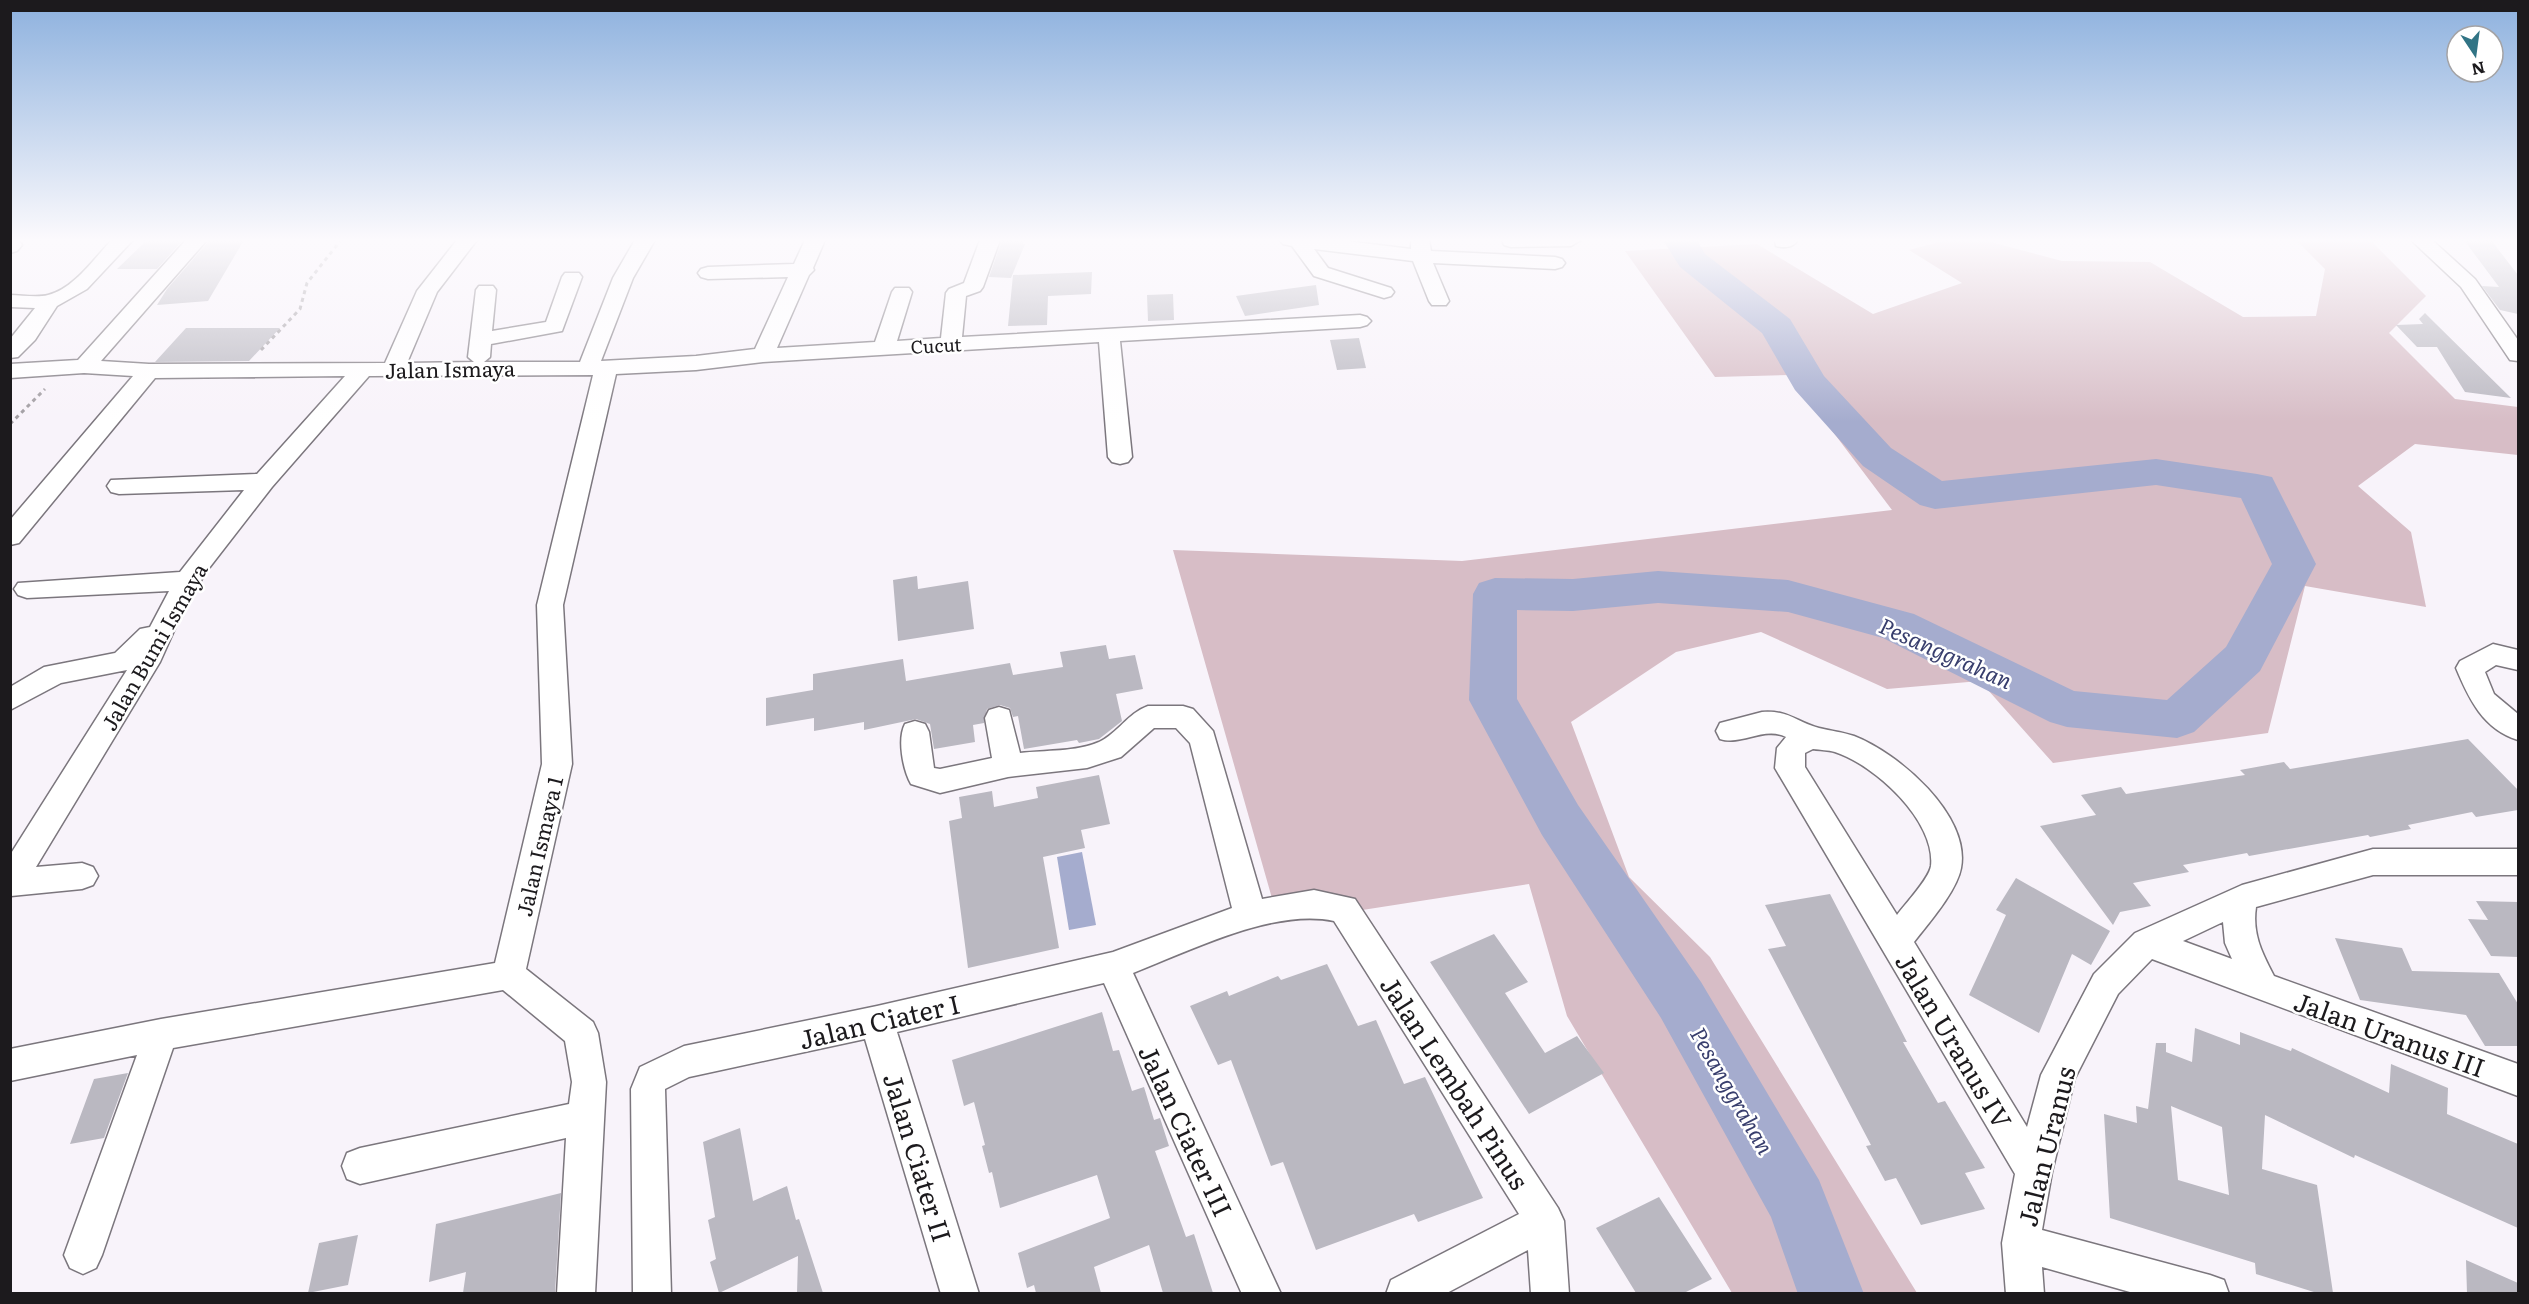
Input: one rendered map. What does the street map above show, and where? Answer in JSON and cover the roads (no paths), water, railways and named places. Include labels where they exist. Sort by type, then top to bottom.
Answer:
[{"type":"street","points":[[10,301],[53,301]]},
{"type":"street","points":[[90,360],[143,301]]},
{"type":"street","points":[[393,369],[423,301]]},
{"type":"street","points":[[477,367],[484,301]]},
{"type":"street","points":[[481,339],[555,327],[564,301]]},
{"type":"street","name":"Jalan Ismaya 1","points":[[508,975],[556,764],[550,605],[597,368],[616,301]]},
{"type":"street","points":[[763,355],[789,301]]},
{"type":"street","points":[[884,348],[899,301]]},
{"type":"street","points":[[951,344],[955,301]]},
{"type":"street","points":[[2480,301],[2518,355]]},
{"type":"street","points":[[10,352],[27,335],[49,302]]},
{"type":"street","name":"Cucut","points":[[763,355],[1360,321]]},
{"type":"street","points":[[1108,335],[1120,457]]},
{"type":"street","name":"Jalan Ismaya","points":[[10,371],[90,360],[149,371],[477,367],[597,368],[696,363],[763,355]]},
{"type":"street","name":"Jalan Bumi Ismaya","points":[[11,883],[150,656],[186,582],[264,482],[363,369]]},
{"type":"street","points":[[10,537],[149,371]]},
{"type":"street","points":[[119,486],[264,482]]},
{"type":"street","points":[[27,589],[186,582]]},
{"type":"street","points":[[10,700],[54,674],[123,662],[129,659],[147,637],[161,631]]},
{"type":"street","points":[[2518,660],[2493,654],[2470,668],[2483,700],[2518,729]]},
{"type":"street","points":[[915,732],[921,776],[940,781],[1008,766],[1087,757],[1111,749],[1148,717],[1183,717],[1203,739],[1250,915]]},
{"type":"street","points":[[999,718],[1008,766]]},
{"type":"street","points":[[1731,731],[1770,721],[1788,723],[1809,737],[1847,744],[1884,765],[1931,812],[1946,841],[1946,869],[1894,939]]},
{"type":"street","name":"Jalan Uranus IV","points":[[1809,737],[1791,748],[1790,768],[1894,939],[1927,988],[2034,1172]]},
{"type":"street","name":"Jalan Uranus","points":[[2025,1293],[2021,1243],[2034,1172],[2058,1075],[2106,984],[2146,944],[2242,898],[2373,862],[2518,862]]},
{"type":"street","points":[[11,883],[82,876]]},
{"type":"street","points":[[2242,898],[2236,921],[2243,951],[2262,985]]},
{"type":"street","name":"Jalan Ciater I","points":[[652,1293],[648,1089],[652,1078],[684,1062],[877,1021],[1113,966],[1250,915],[1314,903]]},
{"type":"street","name":"Jalan Lembah Pinus","points":[[1314,903],[1344,909],[1545,1221],[1550,1293]]},
{"type":"street","name":"Jalan Uranus III","points":[[2146,944],[2176,952],[2518,1080]]},
{"type":"street","name":"Jalan Ciater III","points":[[1113,966],[1262,1293]]},
{"type":"street","points":[[10,1065],[161,1035],[508,975],[580,1033],[589,1082],[585,1117],[576,1293]]},
{"type":"street","name":"Jalan Ciater II","points":[[877,1021],[960,1293]]},
{"type":"street","points":[[83,1255],[161,1035]]},
{"type":"street","points":[[360,1166],[585,1117]]},
{"type":"street","points":[[1405,1293],[1545,1221]]},
{"type":"street","points":[[2021,1243],[2210,1293]]},
{"type":"water","points":[[1082,852],[1096,925],[1069,930],[1057,857]]},
{"type":"waterway","name":"Pesanggrahan","points":[[1744,301],[1777,327],[1808,382],[1877,457],[1935,495],[2156,472],[2257,487],[2294,564],[2243,659],[2177,719],[2067,709],[1898,626],[1788,596],[1658,587],[1573,595],[1495,594],[1493,700],[1560,820],[1681,1000],[1797,1202],[1831,1294]]}]
